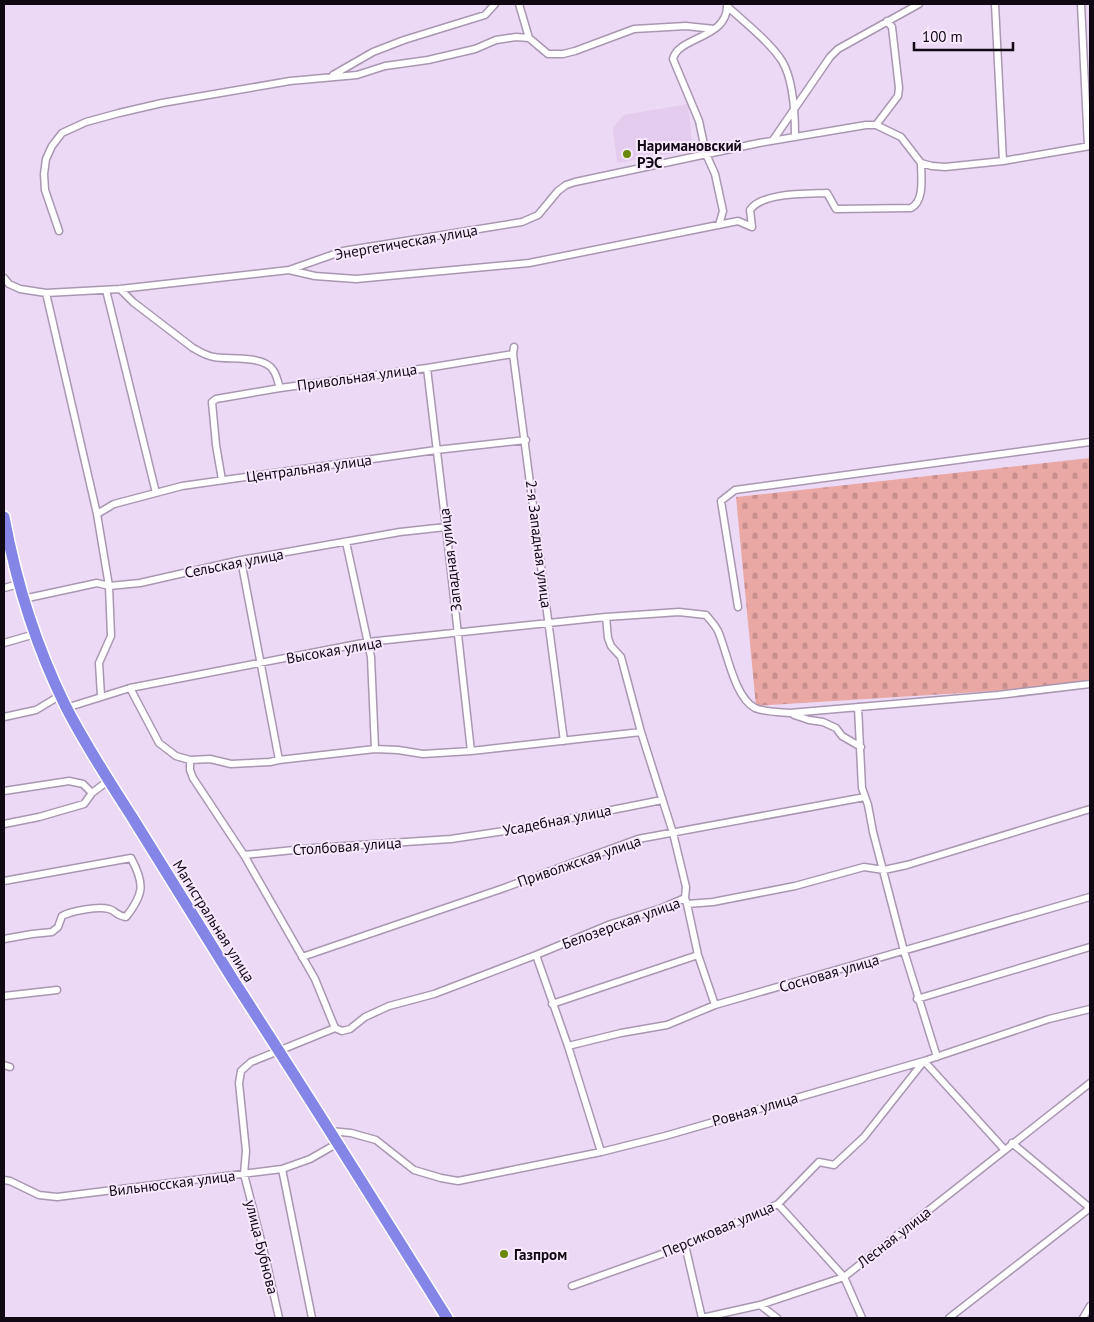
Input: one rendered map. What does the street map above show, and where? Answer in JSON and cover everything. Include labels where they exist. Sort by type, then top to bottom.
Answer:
[{"type":"highway","name":"Магистральная улица","points":[[4,522],[23,599],[35,634],[66,708],[109,780],[447,1318]]},
{"type":"street","points":[[330,76],[373,52],[404,40],[485,15],[495,4]]},
{"type":"street","points":[[519,4],[529,38]]},
{"type":"street","points":[[774,140],[830,56],[838,49],[919,4]]},
{"type":"street","points":[[995,4],[1002,161]]},
{"type":"street","points":[[921,163],[945,167],[1002,161],[1089,146],[1081,4]]},
{"type":"street","points":[[719,225],[723,211],[715,174],[706,154],[698,121],[673,60],[676,51],[714,29],[722,21],[727,5],[771,48],[786,69],[794,108],[795,136]]},
{"type":"street","points":[[723,211],[738,221],[752,227],[750,210],[758,201],[806,193],[827,193],[836,209],[911,208],[918,203],[920,197],[921,163],[901,136],[876,125],[898,96],[899,88],[892,28],[887,21]]},
{"type":"street","points":[[59,231],[45,190],[44,174],[46,159],[52,146],[62,133],[86,122],[162,103],[290,81],[357,75],[385,66],[428,60],[475,49],[496,40],[516,36],[529,38],[548,54],[563,54],[634,29],[686,26],[714,29]]},
{"type":"street","name":"Энергетическая улица","points":[[4,278],[14,287],[46,292],[120,289],[289,270],[343,251],[522,222],[538,215],[553,196],[566,185],[774,140],[851,126],[876,125]]},
{"type":"street","points":[[289,270],[315,276],[356,278],[529,262],[738,221]]},
{"type":"street","name":"Привольная улица","points":[[120,289],[132,302],[193,348],[204,354],[215,358],[249,359],[267,364],[273,369],[280,388],[427,368],[514,350]]},
{"type":"street","points":[[106,290],[156,493]]},
{"type":"street","points":[[46,292],[97,514],[109,586],[111,636],[99,663],[101,696]]},
{"type":"street","name":"2-я Западная улица","points":[[514,350],[564,741]]},
{"type":"street","name":"Западная улица","points":[[427,368],[470,752]]},
{"type":"street","points":[[222,480],[212,402],[216,399],[280,388]]},
{"type":"street","name":"Центральная улица","points":[[97,514],[114,504],[182,486],[436,450],[526,440]]},
{"type":"street","points":[[738,608],[721,501],[735,490],[1090,442]]},
{"type":"street","name":"Сельская улица","points":[[23,599],[96,583],[109,586],[140,583],[241,560],[400,532],[446,527]]},
{"type":"street","points":[[346,542],[368,642],[372,671],[375,749]]},
{"type":"street","points":[[241,560],[262,663],[278,760]]},
{"type":"street","points":[[4,588],[19,584]]},
{"type":"street","name":"Высокая улица","points":[[66,708],[130,688],[368,642],[606,617],[679,612],[706,615],[717,629],[744,699],[755,708],[790,714]]},
{"type":"street","points":[[606,617],[608,638],[611,646],[621,656],[641,732],[673,833],[686,887],[686,901],[698,955],[715,1005]]},
{"type":"street","points":[[4,643],[35,634]]},
{"type":"street","points":[[790,714],[998,695],[1090,684]]},
{"type":"street","points":[[130,688],[160,744],[176,756],[190,760],[210,759],[231,764],[270,762],[375,749],[423,754],[470,752],[641,732]]},
{"type":"street","points":[[4,717],[36,710],[60,695]]},
{"type":"street","points":[[858,707],[862,788],[868,805],[873,832],[917,999],[937,1057]]},
{"type":"street","points":[[790,714],[823,722],[836,728],[842,736],[861,747]]},
{"type":"street","points":[[190,760],[190,770],[193,778],[244,855],[315,979],[335,1028]]},
{"type":"street","points":[[4,824],[84,804],[92,793],[109,780]]},
{"type":"street","points":[[4,791],[69,781],[83,784],[92,793]]},
{"type":"street","name":"Приволжская улица","points":[[302,957],[504,888],[638,839],[865,797]]},
{"type":"street","name":"Усадебная улица","points":[[451,839],[511,830],[662,800]]},
{"type":"street","name":"Белозерская улица","points":[[279,1050],[335,1028],[342,1030],[350,1029],[365,1017],[389,1006],[434,994],[611,924],[662,908],[686,901],[713,902],[795,886],[864,867],[884,870],[907,865],[1090,809]]},
{"type":"street","name":"Столбовая улица","points":[[244,855],[314,848],[451,839]]},
{"type":"street","points":[[4,881],[131,858],[138,871],[141,889],[136,904],[126,917],[118,916],[111,909],[96,908],[62,916],[58,927],[52,932],[4,939]]},
{"type":"street","name":"Сосновая улица","points":[[568,1046],[621,1033],[667,1025],[715,1005],[1090,897]]},
{"type":"street","points":[[917,999],[1090,947]]},
{"type":"street","points":[[536,955],[568,1046],[601,1152]]},
{"type":"street","points":[[552,1004],[698,955]]},
{"type":"street","points":[[4,996],[57,990]]},
{"type":"street","name":"Ровная улица","points":[[330,1131],[351,1133],[376,1140],[414,1170],[458,1181],[601,1152],[664,1136],[924,1062],[1049,1019],[1090,1008]]},
{"type":"street","name":"улица Бубнова","points":[[279,1050],[251,1062],[241,1071],[239,1083],[246,1151],[244,1174],[279,1318]]},
{"type":"street","points":[[924,1062],[1004,1149]]},
{"type":"street","name":"Персиковая улица","points":[[572,1286],[685,1245],[778,1204],[819,1162],[834,1165],[864,1137],[924,1062]]},
{"type":"street","name":"Лесная улица","points":[[702,1318],[760,1305],[844,1276],[1090,1083]]},
{"type":"street","name":"Вильнюсская улица","points":[[4,1180],[39,1195],[57,1197],[282,1169],[310,1159],[338,1143]]},
{"type":"street","points":[[949,1318],[1090,1208],[1012,1143]]},
{"type":"street","points":[[282,1169],[312,1318]]},
{"type":"street","points":[[778,1204],[844,1276],[862,1318]]},
{"type":"street","points":[[685,1245],[702,1318]]},
{"type":"street","points":[[760,1305],[777,1318]]},
{"type":"street","points":[[1083,1318],[1090,1306]]},
{"type":"shaded area","name":"Наримановский РЭС","points":[[688,104],[693,150],[617,163],[613,128],[624,115]]},
{"type":"green space","points":[[1090,458],[1090,685],[756,706],[736,497]]},
{"type":"place","name":"Наримановский РЭС","points":[[627,154]]},
{"type":"place","name":"Газпром","points":[[504,1254]]}]
